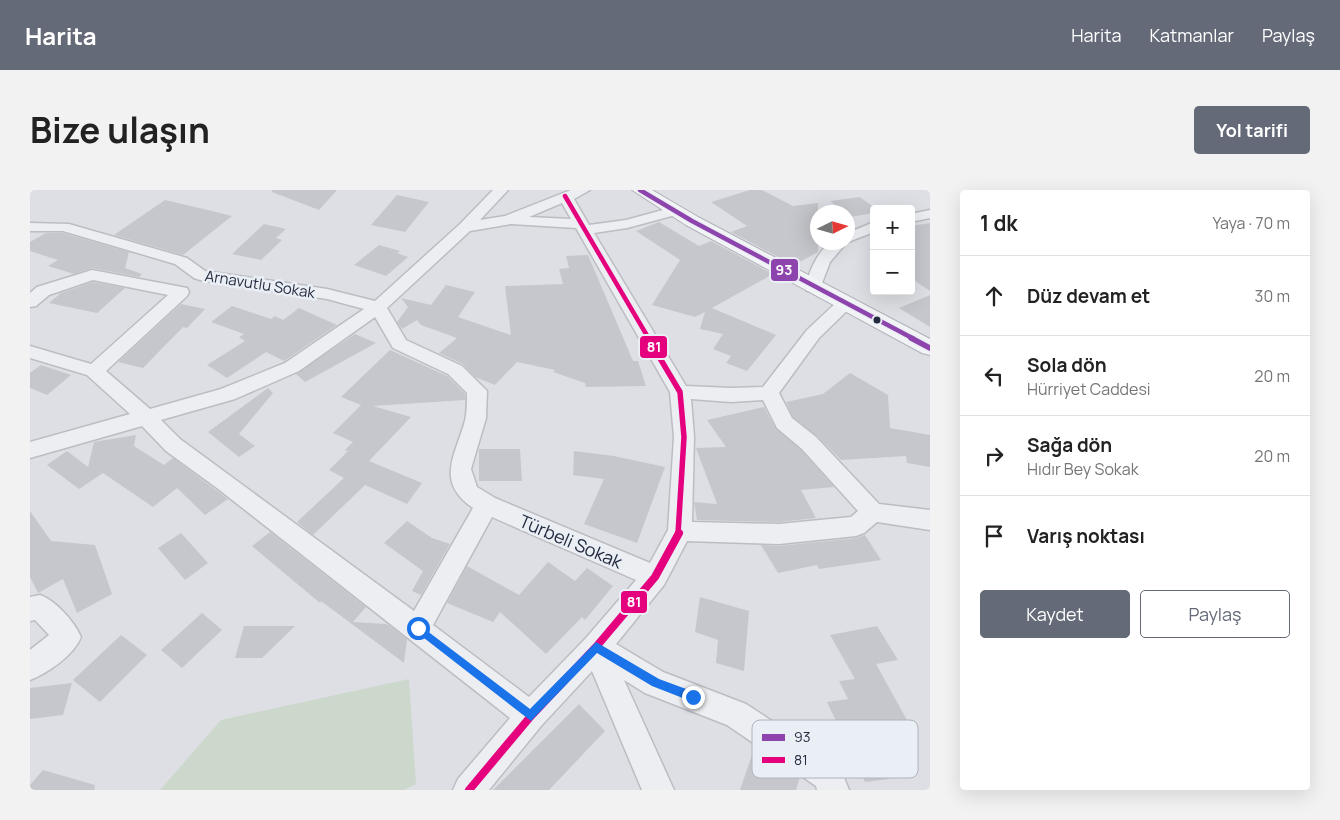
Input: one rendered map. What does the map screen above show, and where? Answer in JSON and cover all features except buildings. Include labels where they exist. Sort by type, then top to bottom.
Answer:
[{"type":"highway","points":[[640,190],[674,211],[813,287],[930,348]]},
{"type":"street","points":[[30,450],[228,394],[292,367],[378,307],[465,227],[501,190]]},
{"type":"street","points":[[465,227],[508,220],[574,193],[582,227],[680,392],[684,437],[680,531],[654,577],[596,647],[531,716],[469,790]]},
{"type":"street","points":[[508,220],[582,227],[627,224],[674,211]]},
{"type":"street","points":[[915,217],[930,214]]},
{"type":"street","name":"Arnavutlu Sokak","points":[[30,227],[64,227],[181,261],[200,275],[326,294],[378,307]]},
{"type":"street","points":[[855,235],[870,228]]},
{"type":"street","points":[[813,287],[818,265],[830,250]]},
{"type":"street","points":[[30,302],[43,291],[92,275],[181,292]]},
{"type":"street","points":[[94,371],[200,275]]},
{"type":"street","points":[[769,393],[813,334],[845,304]]},
{"type":"street","name":"Türbeli Sokak","points":[[378,307],[399,344],[455,370],[477,390],[476,418],[460,469],[467,492],[487,505],[654,577]]},
{"type":"street","points":[[30,352],[94,371],[146,417],[173,445],[418,628],[531,716]]},
{"type":"street","points":[[680,392],[731,395],[769,393]]},
{"type":"street","points":[[769,393],[784,423],[809,443],[873,512],[930,520]]},
{"type":"street","points":[[418,628],[487,505]]},
{"type":"street","points":[[680,531],[779,534],[856,526],[873,512]]},
{"type":"street","points":[[30,610],[40,607],[68,637],[30,667]]},
{"type":"street","points":[[596,647],[658,790]]},
{"type":"street","points":[[596,647],[656,683],[736,714],[752,725]]},
{"type":"street","points":[[829,778],[833,790]]},
{"type":"shaded area","points":[[409,679],[416,784],[404,790],[160,790],[221,720]]},
{"type":"transit line","name":"93","points":[[640,190],[692,221],[930,348]]},
{"type":"transit line","name":"81","points":[[469,790],[531,716],[596,647],[655,577],[680,531],[684,437],[680,392],[565,196]]},
{"type":"route","points":[[418,628],[531,716],[596,647],[656,683],[693,697]]}]
